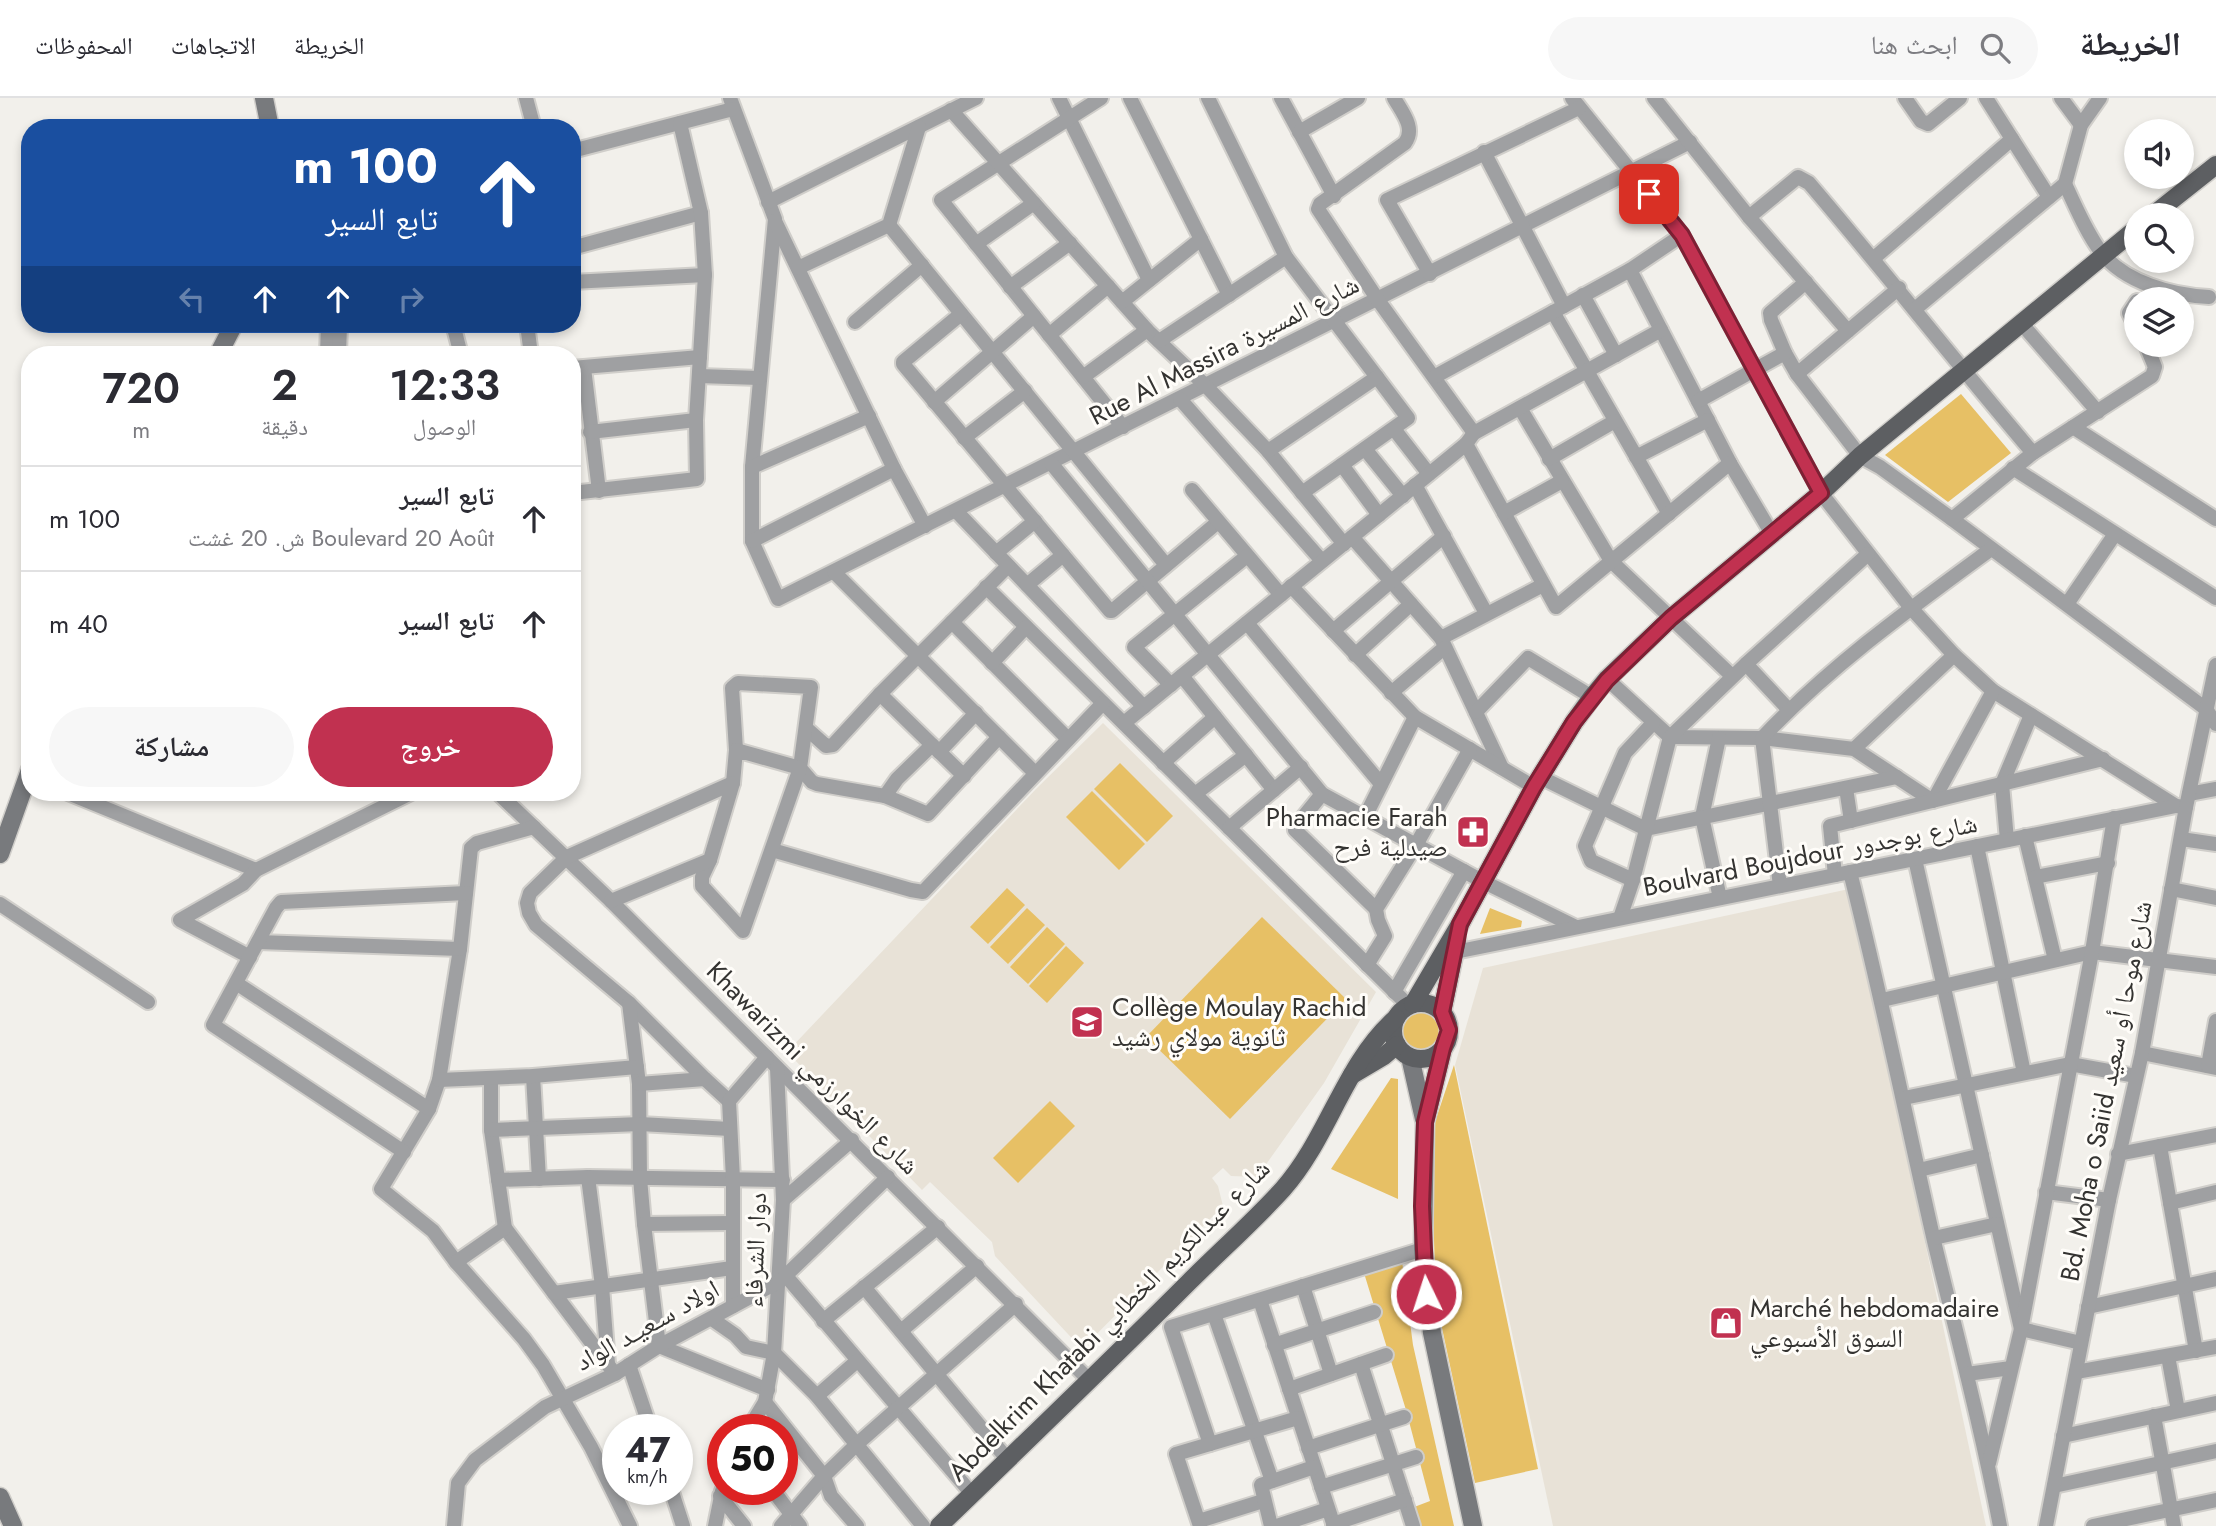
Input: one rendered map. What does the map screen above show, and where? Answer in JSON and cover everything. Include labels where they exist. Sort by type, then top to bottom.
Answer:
[{"type":"main road","points":[[264,98],[268,119]]},
{"type":"main road","points":[[2167,203],[2216,165]]},
{"type":"main road","points":[[1473,1526],[1432,1333],[1423,1249],[1425,1122],[1449,1030],[1442,1012],[1460,924],[1537,782],[1574,722],[1607,680],[1671,618],[1821,493],[1860,456],[2124,238]]},
{"type":"main road","points":[[0,854],[21,796]]},
{"type":"main road","name":"Abdelkrim Khatabi شارع عبدالكريم الخطابي","points":[[939,1526],[1090,1381],[1285,1186],[1321,1135],[1363,1054],[1379,1033],[1406,1009],[1460,924]]},
{"type":"main road","points":[[1425,1122],[1404,1051],[1393,1031],[1406,1009],[1429,1004],[1442,1012]]},
{"type":"main road","points":[[1352,1075],[1384,1056],[1404,1051],[1424,1059],[1432,1057],[1443,1048]]},
{"type":"main road","points":[[0,1497],[13,1526]]},
{"type":"street","points":[[526,98],[532,119]]},
{"type":"street","points":[[768,202],[976,98]]},
{"type":"street","points":[[1059,98],[1149,280]]},
{"type":"street","points":[[1101,98],[941,200],[1123,427]]},
{"type":"street","points":[[1130,98],[1229,295]]},
{"type":"street","points":[[1208,98],[1286,257],[1408,418],[1301,493]]},
{"type":"street","points":[[1281,98],[1334,196]]},
{"type":"street","points":[[1299,132],[1358,98]]},
{"type":"street","points":[[1394,98],[1410,128],[1409,138],[1320,204],[1318,209],[1378,300],[1434,377],[1470,438],[1504,513],[1556,607],[1730,463]]},
{"type":"street","points":[[1654,98],[1749,217],[1848,331]]},
{"type":"street","points":[[1905,98],[1921,121],[1928,124],[1960,98]]},
{"type":"street","points":[[1986,98],[2049,197]]},
{"type":"street","points":[[2061,98],[2081,125]]},
{"type":"street","points":[[1915,309],[2066,184],[2081,125],[2100,98]]},
{"type":"street","points":[[1430,274],[1386,200],[1576,103],[1682,235],[1821,493],[1911,608],[1954,655],[1993,691],[2103,759],[2184,802]]},
{"type":"street","points":[[581,149],[680,123],[732,104],[775,219],[894,469],[925,526]]},
{"type":"street","points":[[951,110],[1147,330],[1206,386],[1268,452],[1301,493],[1411,604],[1442,643],[1503,770]]},
{"type":"street","points":[[581,492],[697,480],[696,421],[705,275],[701,213],[680,123]]},
{"type":"street","points":[[798,268],[889,225],[919,127]]},
{"type":"street","points":[[1874,258],[2012,139]]},
{"type":"street","name":"Rue Al Massira شارع المسيرة","points":[[752,541],[778,599],[1690,142]]},
{"type":"street","points":[[1484,152],[1524,227],[1586,371],[1669,514]]},
{"type":"street","points":[[1749,217],[1792,180],[1798,177],[1810,183],[2033,453]]},
{"type":"street","points":[[2066,184],[2084,224],[2103,254],[2129,274],[2152,286],[2209,297]]},
{"type":"street","points":[[976,244],[1034,203]]},
{"type":"street","points":[[581,246],[701,213]]},
{"type":"street","points":[[775,219],[752,467],[752,541],[894,469]]},
{"type":"street","points":[[889,225],[1167,565]]},
{"type":"street","points":[[1434,377],[1630,270],[1682,235]]},
{"type":"street","points":[[1122,302],[1201,239]]},
{"type":"street","points":[[1010,287],[1070,243]]},
{"type":"street","points":[[1159,341],[1286,257]]},
{"type":"street","points":[[855,322],[922,265]]},
{"type":"street","points":[[1630,270],[1730,463],[1772,534]]},
{"type":"street","points":[[581,282],[705,275]]},
{"type":"street","points":[[1806,282],[1770,313],[1770,320],[1797,374],[1860,456],[1880,467],[2067,604],[2206,709],[2216,724]]},
{"type":"street","points":[[1049,335],[1108,286]]},
{"type":"street","points":[[1797,374],[1899,288]]},
{"type":"street","points":[[1583,295],[1616,355]]},
{"type":"street","points":[[961,314],[902,363],[1111,611],[1218,522]]},
{"type":"street","points":[[934,402],[1034,316]]},
{"type":"street","points":[[2021,323],[2098,412]]},
{"type":"street","points":[[1083,377],[1147,330]]},
{"type":"street","points":[[1124,723],[1380,515],[1470,438],[1661,330]]},
{"type":"street","points":[[1698,401],[1785,352]]},
{"type":"street","points":[[581,368],[701,357]]},
{"type":"street","points":[[1952,519],[2033,453],[2152,376],[2155,367],[2151,357]]},
{"type":"street","points":[[699,376],[760,378]]},
{"type":"street","points":[[1268,452],[1377,377]]},
{"type":"street","points":[[581,384],[599,491]]},
{"type":"street","points":[[964,438],[1025,391]]},
{"type":"street","points":[[1180,399],[1322,561]]},
{"type":"street","points":[[1520,408],[1611,561],[1732,676]]},
{"type":"street","points":[[752,467],[869,416]]},
{"type":"street","points":[[1636,457],[1708,420]]},
{"type":"street","points":[[590,432],[696,421]]},
{"type":"street","points":[[1549,459],[1615,421]]},
{"type":"street","points":[[2073,427],[2216,519]]},
{"type":"street","points":[[1394,429],[1429,474]]},
{"type":"street","points":[[1365,449],[1402,496]]},
{"type":"street","points":[[1051,463],[1322,794],[1482,881],[1576,928]]},
{"type":"street","points":[[1342,465],[1380,515]]},
{"type":"street","points":[[2013,468],[2216,598]]},
{"type":"street","points":[[1504,513],[1562,481]]},
{"type":"street","points":[[1415,485],[1486,613]]},
{"type":"street","points":[[1192,490],[1247,556],[1333,631],[1415,717],[1503,770],[1600,806],[1646,829],[1897,777]]},
{"type":"street","points":[[956,511],[1144,707]]},
{"type":"street","points":[[996,553],[1035,521]]},
{"type":"street","points":[[2067,604],[2115,534]]},
{"type":"street","points":[[1333,631],[1444,536]]},
{"type":"street","points":[[1762,738],[1789,710],[1911,608],[1991,548]]},
{"type":"street","points":[[1620,918],[1633,880],[1670,737],[1732,676],[1868,554]]},
{"type":"street","points":[[1027,585],[1063,555]]},
{"type":"street","points":[[1247,556],[1134,648],[1176,680],[1215,717],[1273,790]]},
{"type":"street","points":[[807,729],[826,746],[831,746],[1008,566]]},
{"type":"street","points":[[834,572],[1035,773]]},
{"type":"street","points":[[1391,692],[1442,643],[1486,613],[1543,585]]},
{"type":"street","points":[[986,587],[1394,992],[1406,1009]]},
{"type":"street","points":[[1355,655],[1411,604]]},
{"type":"street","points":[[952,622],[1068,739]]},
{"type":"street","points":[[1247,623],[1381,784]]},
{"type":"street","points":[[992,663],[1026,627]]},
{"type":"street","points":[[1854,749],[1954,655]]},
{"type":"street","points":[[1476,712],[1528,658],[1592,697]]},
{"type":"street","points":[[1746,664],[1789,710]]},
{"type":"street","name":"Bd. Moha o Saiid شارع موحا أو سعيد","points":[[2046,1526],[2118,1154],[2142,1053],[2181,839],[2184,802],[2206,709],[2213,694],[2216,665]]},
{"type":"street","points":[[1607,680],[1670,737],[1762,738],[1854,749],[1933,801]]},
{"type":"street","points":[[738,683],[808,685],[811,689],[800,768],[743,931],[702,886],[702,877],[710,860],[733,783],[736,750],[732,688],[738,683]]},
{"type":"street","points":[[1933,801],[1993,691]]},
{"type":"street","points":[[880,694],[964,776]]},
{"type":"street","points":[[772,850],[923,892],[1103,703]]},
{"type":"street","points":[[885,796],[897,779],[976,713]]},
{"type":"street","points":[[2007,840],[2002,784],[2031,715]]},
{"type":"street","points":[[1163,762],[1215,717]]},
{"type":"street","points":[[1365,817],[1415,717]]},
{"type":"street","points":[[1633,880],[1594,863],[1586,853],[1586,841],[1625,753],[1653,723]]},
{"type":"street","points":[[736,750],[800,768],[817,784],[885,796],[928,814],[999,737]]},
{"type":"street","points":[[1719,738],[1702,817],[1720,898]]},
{"type":"street","points":[[1762,738],[1780,886]]},
{"type":"street","points":[[1376,909],[1470,750]]},
{"type":"street","points":[[1195,794],[1246,755]]},
{"type":"street","points":[[1835,875],[1830,827],[2103,759]]},
{"type":"street","points":[[1228,828],[1300,767]]},
{"type":"street","points":[[733,783],[566,857],[530,892],[527,904],[528,913],[536,925],[629,1003],[729,1101],[733,1179],[733,1306]]},
{"type":"street","points":[[1846,788],[1851,821]]},
{"type":"street","name":"Boulvard Boujdour شارع بوجدور","points":[[1455,952],[2114,818],[2184,802],[2216,789]]},
{"type":"street","points":[[1322,794],[1295,830],[1376,909],[1385,936],[1367,965]]},
{"type":"street","points":[[88,801],[256,870]]},
{"type":"street","points":[[250,957],[180,920],[243,884],[256,870],[395,801]]},
{"type":"street","name":"Khawarizmi شارع الخوارزمي","points":[[506,801],[852,1140],[1090,1381]]},
{"type":"street","points":[[1989,1465],[2021,1329],[2092,951],[2114,818]]},
{"type":"street","points":[[534,827],[473,845],[470,852],[460,949],[439,1080],[429,1109],[381,1189],[422,1220],[524,1339],[543,1365],[604,1472],[630,1526]]},
{"type":"street","points":[[2025,836],[2056,960]]},
{"type":"street","points":[[2181,839],[2216,844]]},
{"type":"street","points":[[1977,846],[2024,1073]]},
{"type":"street","points":[[1915,859],[2021,1329]]},
{"type":"street","points":[[611,901],[710,860]]},
{"type":"street","points":[[2035,877],[2108,863]]},
{"type":"street","points":[[1394,992],[1464,871]]},
{"type":"street","points":[[1850,872],[1989,1465],[2000,1526]]},
{"type":"street","points":[[2171,889],[2216,898]]},
{"type":"street","points":[[404,1152],[213,1025],[276,908],[285,900],[466,893]]},
{"type":"street","points":[[0,904],[148,1002]]},
{"type":"street","points":[[258,942],[460,949]]},
{"type":"street","points":[[1882,1000],[2092,951],[2216,967]]},
{"type":"street","points":[[236,983],[429,1109]]},
{"type":"street","points":[[629,1003],[639,1084],[640,1178],[644,1224],[659,1346],[766,1396],[824,1476],[831,1496],[857,1526]]},
{"type":"street","points":[[2142,1053],[2212,1067],[2216,1021]]},
{"type":"street","points":[[729,1101],[772,1062]]},
{"type":"street","name":"دوار الشرفاء","points":[[756,1414],[766,1396],[783,1278],[783,1180],[772,1062]]},
{"type":"street","points":[[1903,1098],[2070,1064],[2136,1076]]},
{"type":"street","points":[[439,1080],[533,1076],[637,1067]]},
{"type":"street","points":[[533,1076],[539,1179]]},
{"type":"street","points":[[491,1078],[491,1130],[505,1228],[612,1370]]},
{"type":"street","points":[[639,1084],[705,1079]]},
{"type":"street","points":[[491,1130],[640,1124],[730,1129]]},
{"type":"street","points":[[2118,1154],[2216,1135]]},
{"type":"street","points":[[783,1200],[852,1140]]},
{"type":"street","points":[[2160,1146],[2196,1351]]},
{"type":"street","points":[[1919,1170],[1982,1155]]},
{"type":"street","points":[[498,1180],[588,1177],[783,1180]]},
{"type":"street","points":[[588,1177],[612,1370]]},
{"type":"street","name":"اولاد سـعيـد الواد","points":[[454,1526],[458,1483],[475,1460],[535,1414],[612,1370],[629,1365],[783,1278],[888,1177]]},
{"type":"street","points":[[2046,1192],[2109,1200]]},
{"type":"street","points":[[2170,1203],[2216,1194]]},
{"type":"street","points":[[644,1224],[732,1223]]},
{"type":"street","points":[[1934,1238],[1997,1224]]},
{"type":"street","points":[[823,1321],[938,1227]]},
{"type":"street","points":[[456,1262],[505,1228]]},
{"type":"street","points":[[1210,1444],[1171,1327],[1423,1249]]},
{"type":"street","points":[[901,1331],[977,1266]]},
{"type":"street","points":[[554,1293],[732,1268]]},
{"type":"street","points":[[783,1278],[972,1494]]},
{"type":"street","points":[[2088,1307],[2216,1279]]},
{"type":"street","points":[[1303,1286],[1331,1374]]},
{"type":"street","points":[[864,1287],[1008,1460]]},
{"type":"street","points":[[1259,1300],[1333,1525],[1405,1500]]},
{"type":"street","points":[[781,1526],[856,1444],[1016,1304]]},
{"type":"street","points":[[1275,1345],[1374,1312]]},
{"type":"street","points":[[1214,1314],[1272,1481]]},
{"type":"street","points":[[712,1319],[735,1335],[746,1347],[774,1353],[817,1396],[923,1526]]},
{"type":"street","points":[[2021,1329],[2081,1343]]},
{"type":"street","points":[[2076,1372],[2216,1346]]},
{"type":"street","points":[[1289,1389],[1386,1355]]},
{"type":"street","points":[[2168,1356],[2178,1411]]},
{"type":"street","points":[[817,1396],[857,1361]]},
{"type":"street","points":[[1360,1364],[1413,1526]]},
{"type":"street","points":[[629,1365],[646,1414]]},
{"type":"street","points":[[1967,1374],[2011,1368]]},
{"type":"street","points":[[2063,1436],[2216,1403]]},
{"type":"street","points":[[2154,1416],[2174,1526]]},
{"type":"street","points":[[1308,1448],[1405,1417]]},
{"type":"street","points":[[1263,1501],[1199,1524],[1176,1454],[1298,1418]]},
{"type":"street","points":[[2054,1486],[2216,1451]]},
{"type":"street","points":[[1321,1487],[1416,1457]]},
{"type":"street","points":[[1271,1526],[1260,1486],[1314,1467]]},
{"type":"street","points":[[2093,1526],[2216,1500]]},
{"type":"street","points":[[676,1505],[683,1526]]},
{"type":"street","points":[[715,1526],[719,1505]]},
{"type":"street","points":[[730,1505],[744,1526]]},
{"type":"street","points":[[784,1505],[800,1526]]},
{"type":"street","points":[[1277,1526],[1328,1509]]},
{"type":"shaded area","points":[[1961,394],[2011,453],[1948,502],[1885,455]]},
{"type":"shaded area","name":"Collège Moulay Rachid ثانوية مولاي رشيد","points":[[1103,723],[1376,992],[1324,1083],[1257,1177],[1231,1176],[1223,1168],[1212,1178],[1218,1186],[1223,1206],[1082,1349],[995,1256],[992,1242],[930,1182],[922,1190],[787,1052],[1036,789]]},
{"type":"shaded area","points":[[1120,763],[1173,816],[1147,842],[1094,789]]},
{"type":"shaded area","points":[[1092,791],[1145,844],[1119,870],[1066,817]]},
{"type":"shaded area","points":[[1007,888],[1025,905],[988,944],[970,927]]},
{"type":"shaded area","name":"Marché hebdomadaire السوق الأسبوعي","points":[[1849,889],[1986,1526],[1553,1526],[1455,1065],[1483,968]]},
{"type":"shaded area","points":[[1027,908],[1045,925],[1008,964],[990,947]]},
{"type":"shaded area","points":[[1490,908],[1522,921],[1521,927],[1480,934]]},
{"type":"shaded area","points":[[1262,917],[1346,999],[1230,1119],[1146,1037]]},
{"type":"shaded area","points":[[1047,927],[1065,944],[1028,984],[1010,967]]},
{"type":"shaded area","points":[[1066,946],[1084,963],[1047,1003],[1029,986]]},
{"type":"shaded area","points":[[1421,1010],[1436,1016],[1442,1031],[1436,1046],[1421,1052],[1406,1046],[1400,1031],[1406,1016]]},
{"type":"shaded area","points":[[1454,1065],[1538,1469],[1475,1483],[1442,1328],[1435,1267],[1432,1189],[1434,1125]]},
{"type":"shaded area","points":[[1391,1078],[1398,1079],[1398,1199],[1331,1169]]},
{"type":"shaded area","points":[[1050,1101],[1075,1126],[1018,1183],[993,1158]]},
{"type":"shaded area","points":[[1402,1261],[1413,1345],[1454,1526],[1414,1526],[1409,1509],[1430,1501],[1406,1410],[1364,1273]]},
{"type":"place","name":"Pharmacie Farah صيدلية فرح","points":[[1473,832]]},
{"type":"place","name":"Collège Moulay Rachid ثانوية مولاي رشيد","points":[[1087,1022]]},
{"type":"place","name":"Marché hebdomadaire السوق الأسبوعي","points":[[1726,1323]]},
{"type":"route","points":[[1426,1294],[1422,1206],[1425,1122],[1443,1048],[1448,1039],[1449,1030],[1442,1012],[1460,924],[1534,787],[1592,697],[1671,618],[1821,493],[1682,235],[1649,194]]}]
